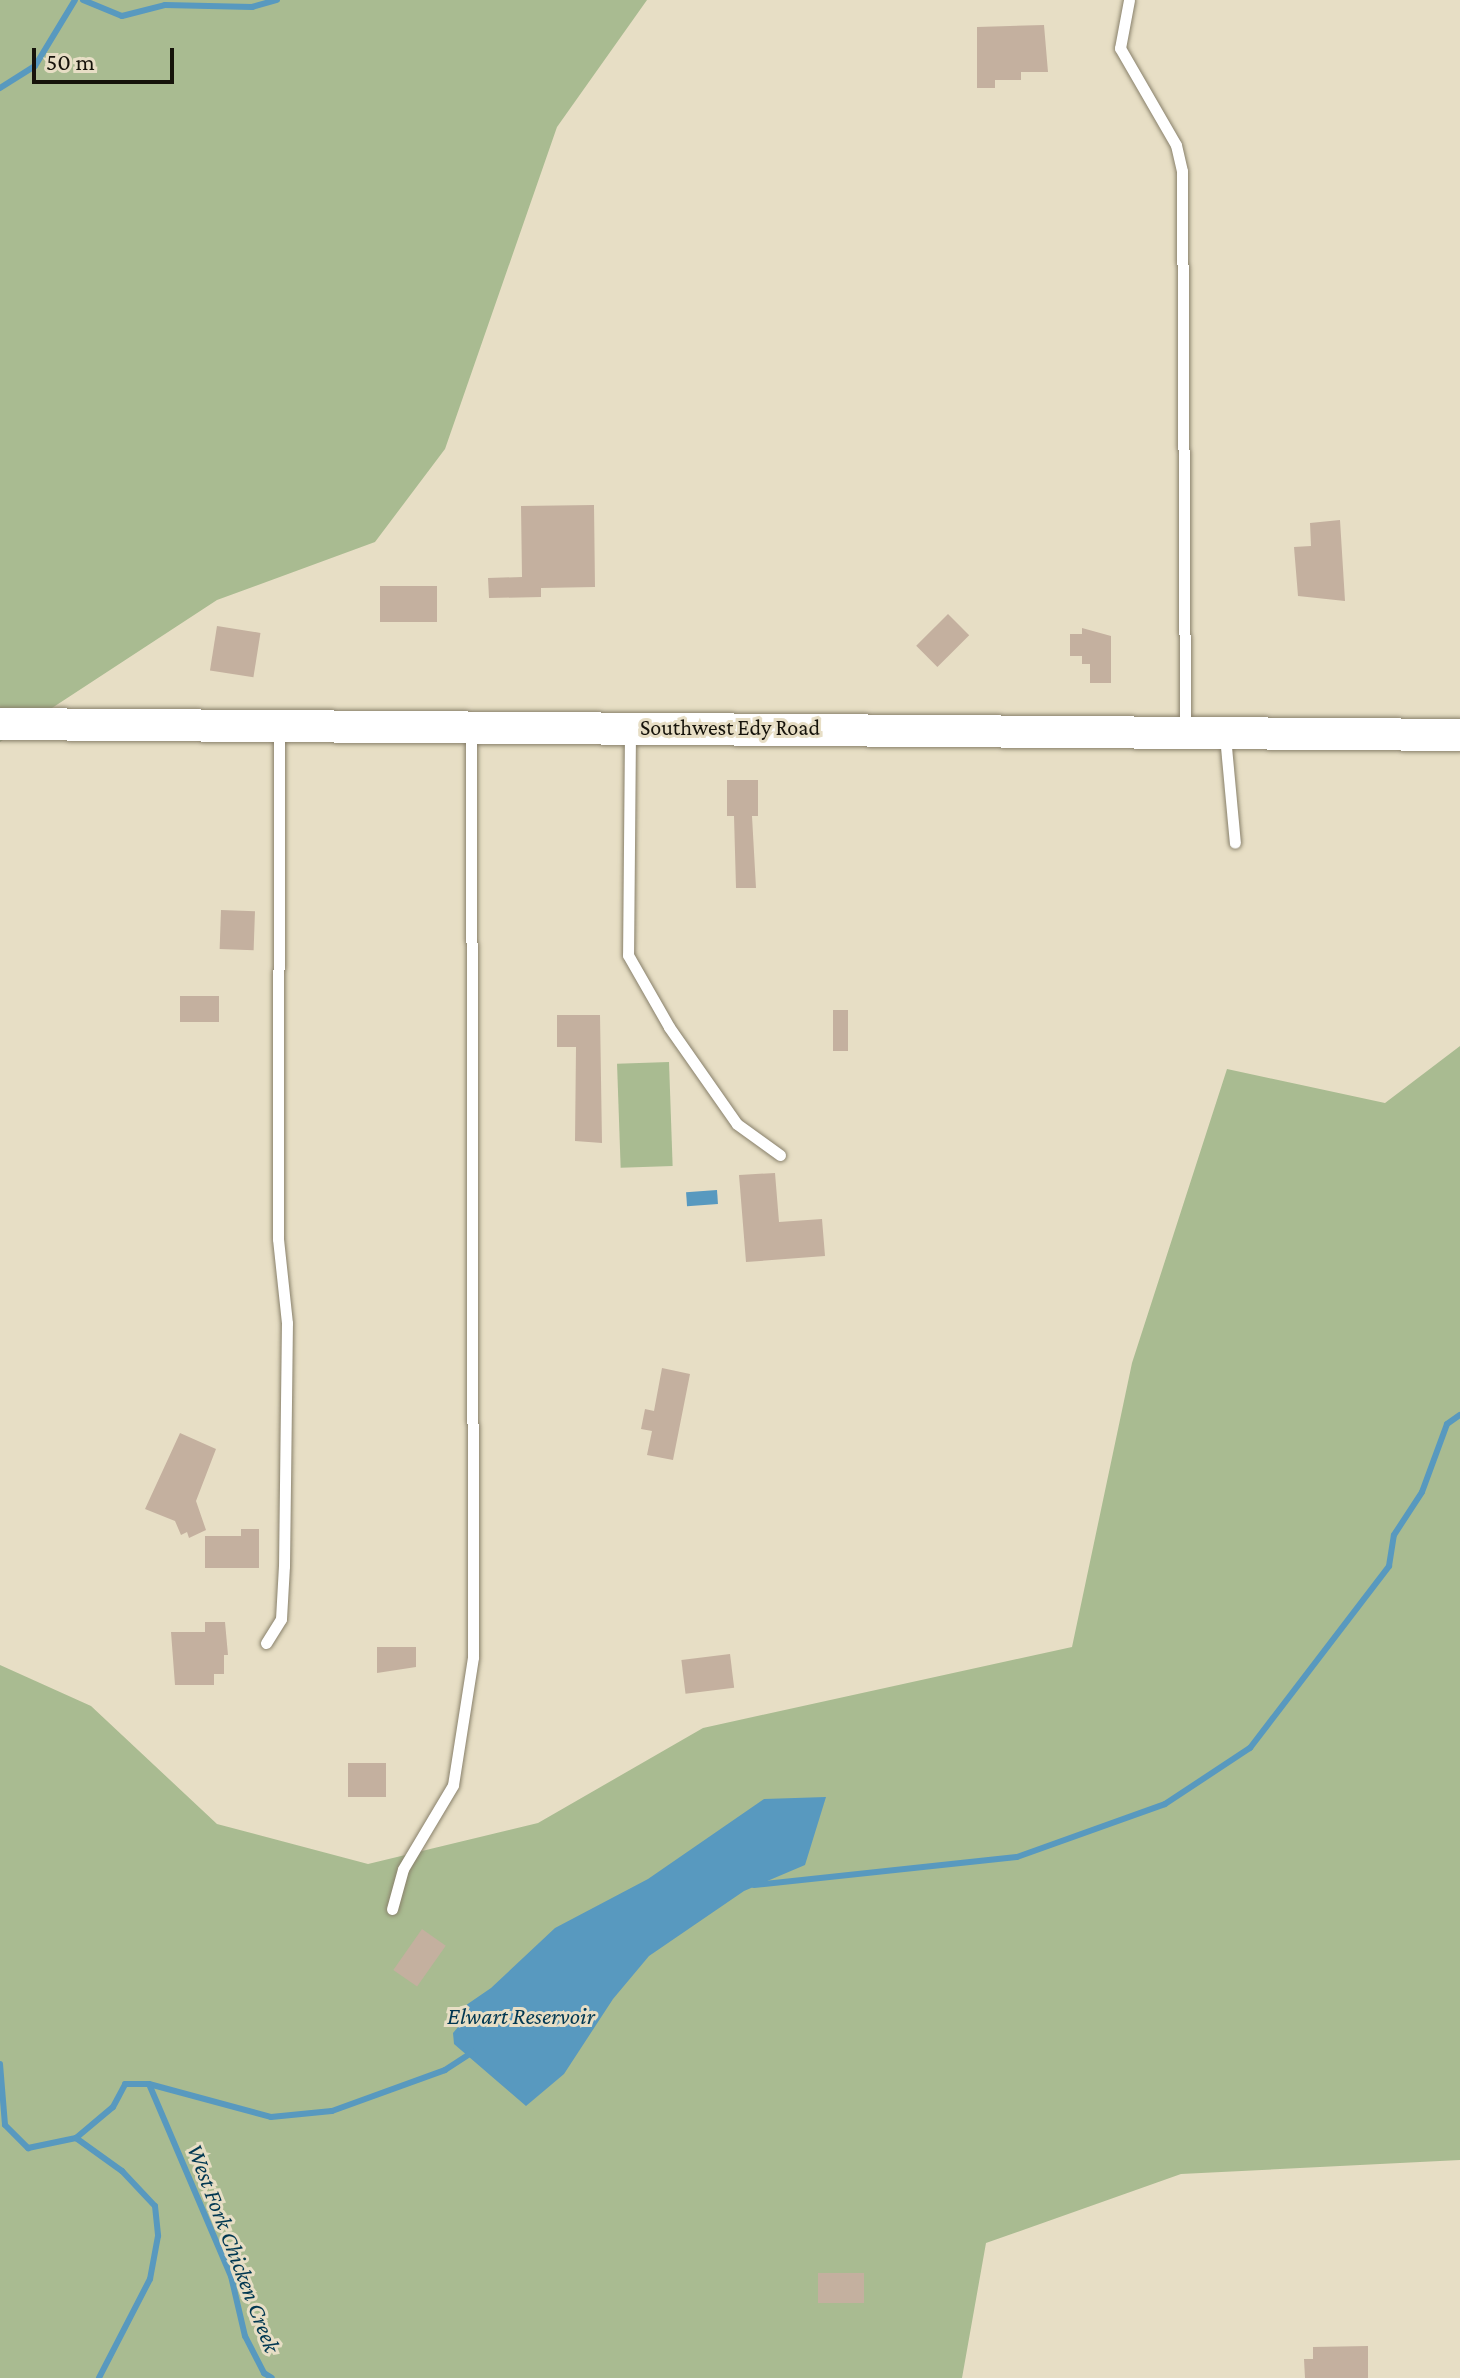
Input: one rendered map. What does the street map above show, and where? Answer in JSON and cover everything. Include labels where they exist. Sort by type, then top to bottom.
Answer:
[{"type":"street","name":"Southwest Edy Road","points":[[0,724],[1460,735]]},
{"type":"lane","points":[[1129,0],[1120,48],[1176,145],[1182,171],[1185,731]]},
{"type":"lane","points":[[266,1643],[281,1619],[284,1566],[287,1323],[278,1239],[279,724]]},
{"type":"lane","points":[[392,1909],[403,1869],[453,1785],[473,1657],[471,726]]},
{"type":"lane","points":[[630,727],[628,955],[669,1027],[737,1124],[780,1155]]},
{"type":"lane","points":[[1224,731],[1235,843]]},
{"type":"green space","points":[[0,0],[647,0],[557,127],[445,449],[375,542],[217,600],[0,742]]},
{"type":"green space","points":[[1460,1046],[1460,2160],[1181,2174],[986,2243],[962,2378],[0,2378],[0,1665],[91,1706],[217,1824],[368,1864],[538,1823],[703,1728],[1072,1647],[1132,1363],[1227,1069],[1385,1103]]},
{"type":"green space","points":[[669,1062],[673,1166],[621,1168],[617,1064]]},
{"type":"water","points":[[717,1190],[718,1204],[687,1206],[686,1192]]},
{"type":"water","name":"Elwart Reservoir","points":[[826,1797],[805,1865],[744,1891],[649,1956],[613,1999],[564,2074],[526,2106],[454,2044],[453,2033],[464,2020],[456,2012],[491,1988],[555,1928],[648,1879],[764,1799]]},
{"type":"building","points":[[1044,25],[1048,72],[1021,72],[1021,80],[995,80],[995,88],[977,88],[977,27]]},
{"type":"building","points":[[594,505],[595,587],[541,588],[541,597],[489,598],[488,578],[522,577],[521,506]]},
{"type":"building","points":[[1340,520],[1345,601],[1298,596],[1294,547],[1311,546],[1310,523]]},
{"type":"building","points":[[380,586],[437,586],[437,622],[380,622]]},
{"type":"building","points":[[948,614],[969,635],[937,667],[916,646]]},
{"type":"building","points":[[217,626],[260,633],[253,677],[210,670]]},
{"type":"building","points":[[1082,628],[1111,636],[1111,683],[1090,683],[1090,664],[1082,664],[1082,656],[1070,656],[1070,634],[1082,634]]},
{"type":"building","points":[[727,780],[758,780],[758,816],[752,816],[756,888],[736,888],[734,816],[727,816]]},
{"type":"building","points":[[221,910],[255,911],[254,950],[220,949]]},
{"type":"building","points":[[180,996],[219,996],[219,1022],[180,1022]]},
{"type":"building","points":[[833,1010],[848,1010],[848,1051],[833,1051]]},
{"type":"building","points":[[557,1015],[600,1015],[602,1143],[575,1141],[576,1047],[557,1047]]},
{"type":"building","points":[[775,1173],[779,1222],[822,1219],[825,1256],[746,1262],[739,1175]]},
{"type":"building","points":[[662,1368],[690,1374],[673,1460],[647,1455],[652,1431],[641,1429],[645,1409],[654,1411]]},
{"type":"building","points":[[180,1433],[216,1449],[196,1501],[206,1530],[189,1538],[187,1532],[181,1535],[175,1521],[145,1509]]},
{"type":"building","points":[[241,1529],[259,1529],[259,1568],[205,1568],[205,1536],[241,1536]]},
{"type":"building","points":[[205,1622],[225,1622],[228,1655],[224,1655],[224,1674],[214,1674],[214,1685],[175,1685],[171,1632],[205,1632]]},
{"type":"building","points":[[377,1647],[416,1647],[416,1667],[377,1673]]},
{"type":"building","points":[[730,1654],[734,1688],[686,1694],[681,1660]]},
{"type":"building","points":[[348,1763],[386,1763],[386,1797],[348,1797]]},
{"type":"building","points":[[422,1929],[446,1946],[417,1987],[393,1970]]},
{"type":"building","points":[[818,2273],[864,2273],[864,2303],[818,2303]]},
{"type":"building","points":[[1368,2346],[1368,2378],[1305,2378],[1304,2359],[1313,2359],[1313,2347]]},
{"type":"waterway","points":[[0,88],[35,66],[75,0]]},
{"type":"waterway","points":[[83,0],[122,16],[165,5],[252,7],[277,0]]},
{"type":"waterway","points":[[754,1885],[1017,1857],[1165,1804],[1250,1748],[1389,1566],[1394,1535],[1422,1492],[1447,1424],[1460,1415]]},
{"type":"waterway","points":[[0,2064],[5,2125],[28,2148],[76,2138],[113,2107],[125,2084],[149,2084],[271,2117],[332,2111],[445,2070],[473,2052]]},
{"type":"waterway","name":"West Fork Chicken Creek","points":[[149,2084],[231,2276],[245,2336],[264,2373],[272,2378]]},
{"type":"waterway","points":[[76,2138],[122,2171],[155,2206],[158,2236],[150,2279],[99,2378]]}]
